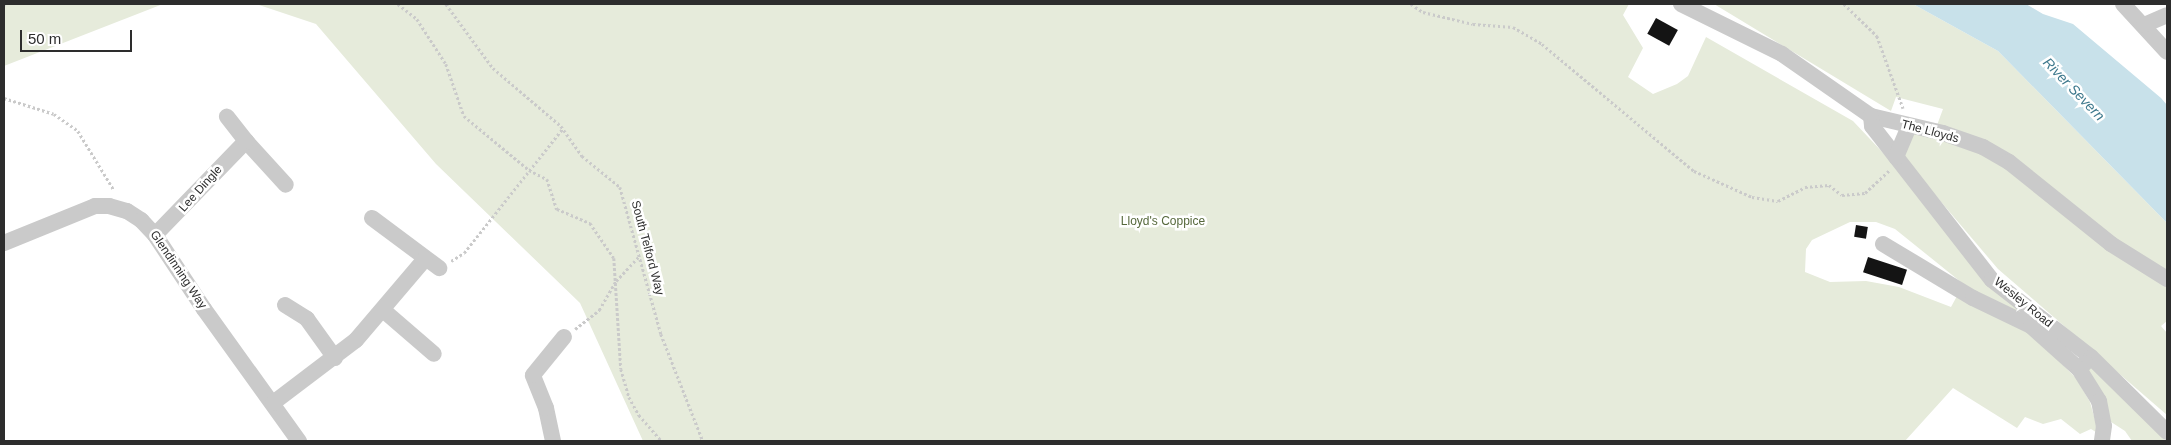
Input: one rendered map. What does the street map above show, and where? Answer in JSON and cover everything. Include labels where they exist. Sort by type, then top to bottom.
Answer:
[{"type":"street","name":"The Lloyds","points":[[1681,4],[1782,54],[1871,116],[1951,136],[2009,162],[2111,244],[2167,278]]},
{"type":"street","points":[[2123,4],[2167,52]]},
{"type":"street","points":[[2144,25],[2167,15]]},
{"type":"street","name":"Wesley Road","points":[[1871,116],[1872,126],[1992,280],[2091,357],[2167,432]]},
{"type":"street","points":[[228,117],[246,141],[286,185]]},
{"type":"street","points":[[1899,161],[1909,126]]},
{"type":"street","name":"Lee Dingle","points":[[155,234],[246,141]]},
{"type":"street","name":"Glendinning Way","points":[[4,243],[80,210],[109,206],[127,211],[155,234],[204,309],[299,441]]},
{"type":"street","points":[[372,218],[410,249],[439,268]]},
{"type":"street","points":[[1883,244],[1973,298],[2031,326],[2079,369],[2099,401],[2104,426],[2102,441]]},
{"type":"street","points":[[273,403],[335,358],[383,310],[425,259]]},
{"type":"street","points":[[285,304],[307,319],[335,358]]},
{"type":"street","points":[[383,310],[434,354]]},
{"type":"street","points":[[553,441],[546,408],[533,374],[564,338]]},
{"type":"street","points":[[2079,369],[2091,357]]},
{"type":"path","points":[[398,4],[417,19],[446,64],[464,116],[529,170],[547,179],[557,208],[590,224],[614,258],[621,369],[629,397],[639,415],[662,441]]},
{"type":"path","name":"South Telford Way","points":[[446,4],[492,68],[563,128],[582,156],[620,187],[672,366],[704,441]]},
{"type":"path","points":[[1411,4],[1423,12],[1464,22],[1513,27],[1573,69],[1694,171],[1752,197],[1778,201],[1805,187],[1829,185],[1842,195],[1865,193],[1899,161]]},
{"type":"path","points":[[1844,4],[1877,36],[1909,126]]},
{"type":"path","points":[[4,98],[54,114],[78,131],[127,211]]},
{"type":"path","points":[[439,268],[464,253],[563,128]]},
{"type":"path","points":[[564,338],[599,310],[616,281],[640,255]]},
{"type":"green space","points":[[4,4],[163,4],[4,66]]},
{"type":"green space","name":"Lloyd's Coppice","points":[[227,4],[1629,4],[1623,15],[1643,48],[1628,77],[1653,94],[1677,84],[1688,76],[1706,37],[1853,121],[2051,331],[1982,299],[1895,229],[1876,222],[1850,222],[1812,240],[1806,249],[1805,272],[1830,282],[1866,281],[1899,287],[1951,307],[1957,296],[2029,331],[2076,378],[2090,402],[2099,434],[2091,429],[2080,434],[2061,419],[2043,424],[2025,417],[2017,428],[1953,388],[1905,441],[643,441],[580,303],[436,164],[316,24],[259,5]]},
{"type":"green space","points":[[1714,4],[1913,4],[1998,51],[2167,223],[2167,321],[2161,326],[2167,333],[2167,415],[1998,269],[1903,157],[1913,133],[1933,136],[1943,109],[1896,97],[1891,111]]},
{"type":"green space","points":[[2090,363],[2150,419],[2165,441],[2132,441],[2125,431],[2108,420],[2084,370]]},
{"type":"water","name":"River Severn","points":[[1913,4],[2026,4],[2043,14],[2073,24],[2161,98],[2167,105],[2167,223],[1998,51]]},
{"type":"building","points":[[1656,18],[1678,30],[1669,46],[1647,34]]},
{"type":"building","points":[[1856,225],[1868,227],[1866,239],[1854,237]]},
{"type":"building","points":[[1868,257],[1907,270],[1902,285],[1863,272]]}]
